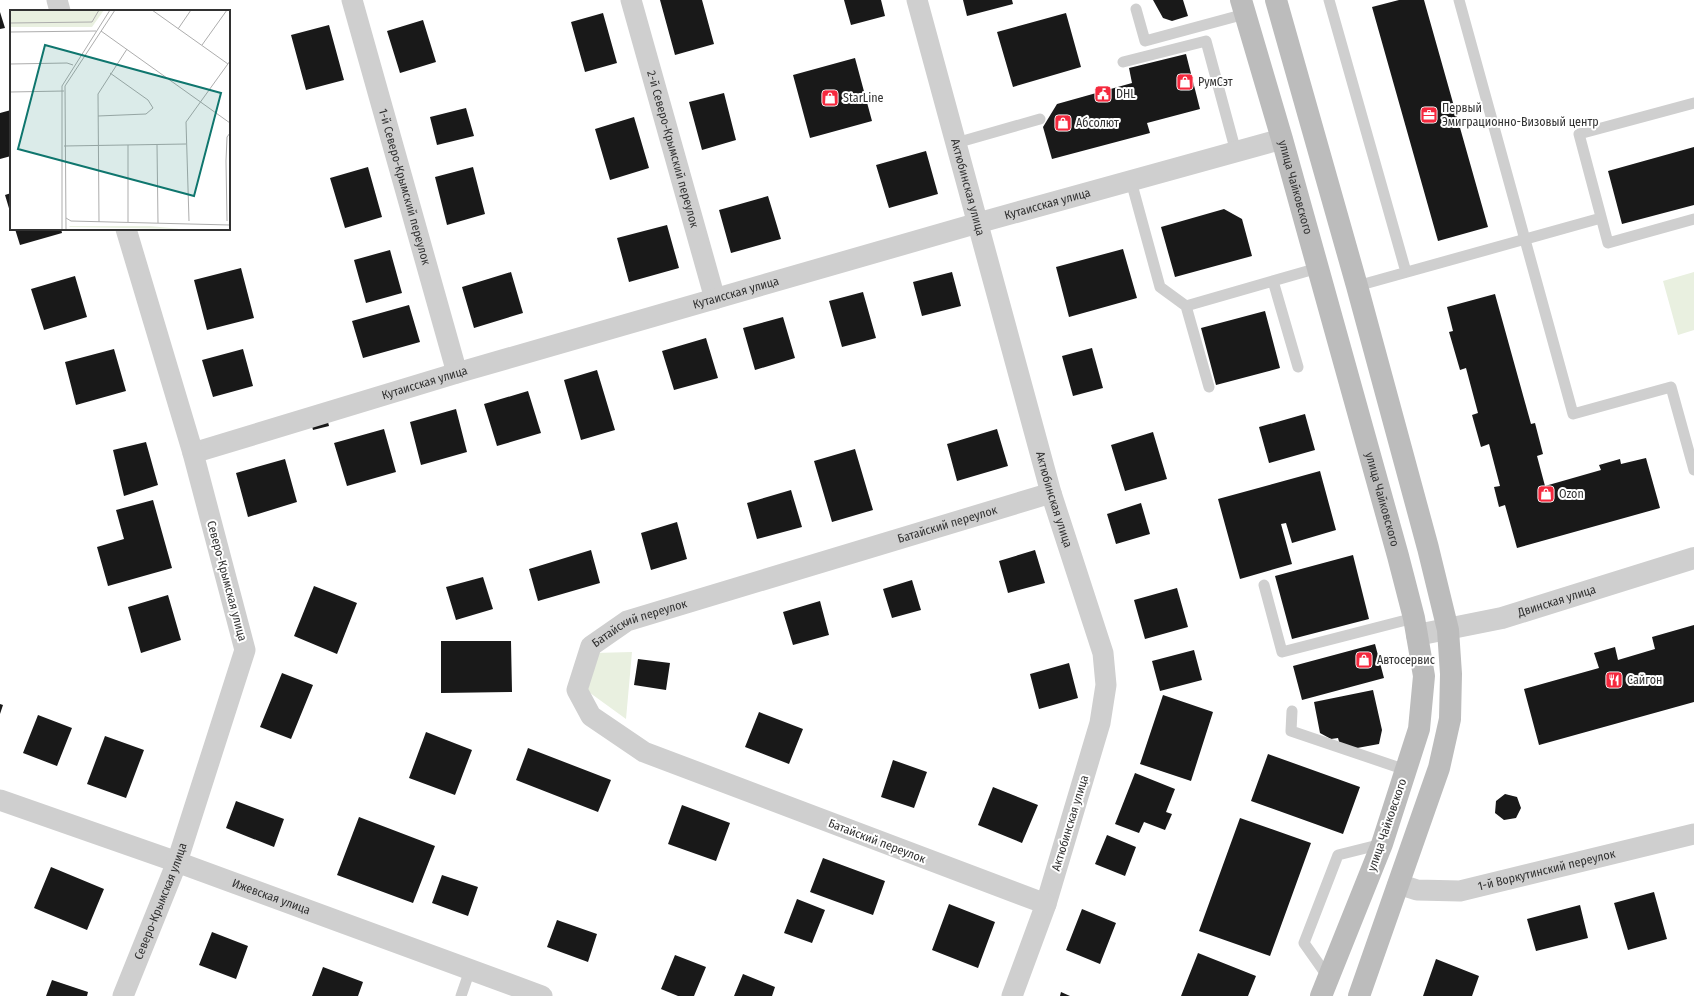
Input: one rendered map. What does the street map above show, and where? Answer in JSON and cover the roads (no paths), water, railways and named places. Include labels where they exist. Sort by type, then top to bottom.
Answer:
[{"type":"main road","points":[[1276,0],[1357,286],[1428,548],[1448,630],[1451,674],[1450,719],[1439,768],[1359,996]]},
{"type":"main road","name":"улица Чайковского","points":[[1243,7],[1282,139],[1398,556],[1416,627],[1424,676],[1419,730],[1382,844],[1324,987]]},
{"type":"street","points":[[57,0],[60,10]]},
{"type":"street","name":"1-й Северо-Крымский переулок","points":[[352,0],[456,373]]},
{"type":"street","name":"2-й Северо-Крымский переулок","points":[[631,0],[715,299]]},
{"type":"street","name":"Актюбинская улица","points":[[917,0],[1051,493],[1103,653],[1106,685],[1100,723],[1046,904],[1012,996]]},
{"type":"street","name":"Кутаисская улица","points":[[193,453],[456,373],[1282,139]]},
{"type":"street","name":"Северо-Крымская улица","points":[[123,996],[177,862],[245,650],[193,453],[126,230]]},
{"type":"street","name":"Батайский переулок","points":[[1046,904],[644,752],[591,716],[577,690],[591,646],[627,620],[1051,493]]},
{"type":"street","name":"Двинская улица","points":[[1416,627],[1448,630],[1502,618],[1694,558]]},
{"type":"street","name":"Ижевская улица","points":[[0,800],[177,862],[542,996]]},
{"type":"street","name":"1-й Воркутинский переулок","points":[[1398,884],[1417,890],[1460,891],[1694,834]]},
{"type":"lane","points":[[1329,0],[1406,272]]},
{"type":"lane","points":[[1458,0],[1573,414],[1670,387],[1691,446],[1694,470]]},
{"type":"lane","points":[[1136,10],[1145,41],[1243,7]]},
{"type":"lane","points":[[1123,62],[1206,40],[1236,152]]},
{"type":"lane","points":[[1694,103],[1579,134],[1608,243],[1694,219]]},
{"type":"lane","points":[[956,144],[1040,119]]},
{"type":"lane","points":[[1131,181],[1160,287],[1186,306],[1208,387]]},
{"type":"lane","points":[[1357,286],[1601,218]]},
{"type":"lane","points":[[1186,306],[1318,268]]},
{"type":"lane","points":[[1273,281],[1298,367]]},
{"type":"lane","points":[[1264,585],[1282,652],[1416,627]]},
{"type":"lane","points":[[1292,711],[1291,731],[1406,770]]},
{"type":"lane","points":[[1324,987],[1304,943],[1338,855],[1382,844]]},
{"type":"lane","points":[[461,996],[470,970]]},
{"type":"place","name":"РумСэт","points":[[1185,82]]},
{"type":"place","name":"DHL","points":[[1103,94]]},
{"type":"place","name":"StarLine","points":[[830,98]]},
{"type":"place","name":"Первый Эмиграционно-Визовый центр","points":[[1429,115]]},
{"type":"place","name":"Абсолют","points":[[1063,123]]},
{"type":"place","name":"Ozon","points":[[1546,494]]},
{"type":"place","name":"Автосервис","points":[[1364,660]]},
{"type":"place","name":"Сайгон","points":[[1614,680]]}]
